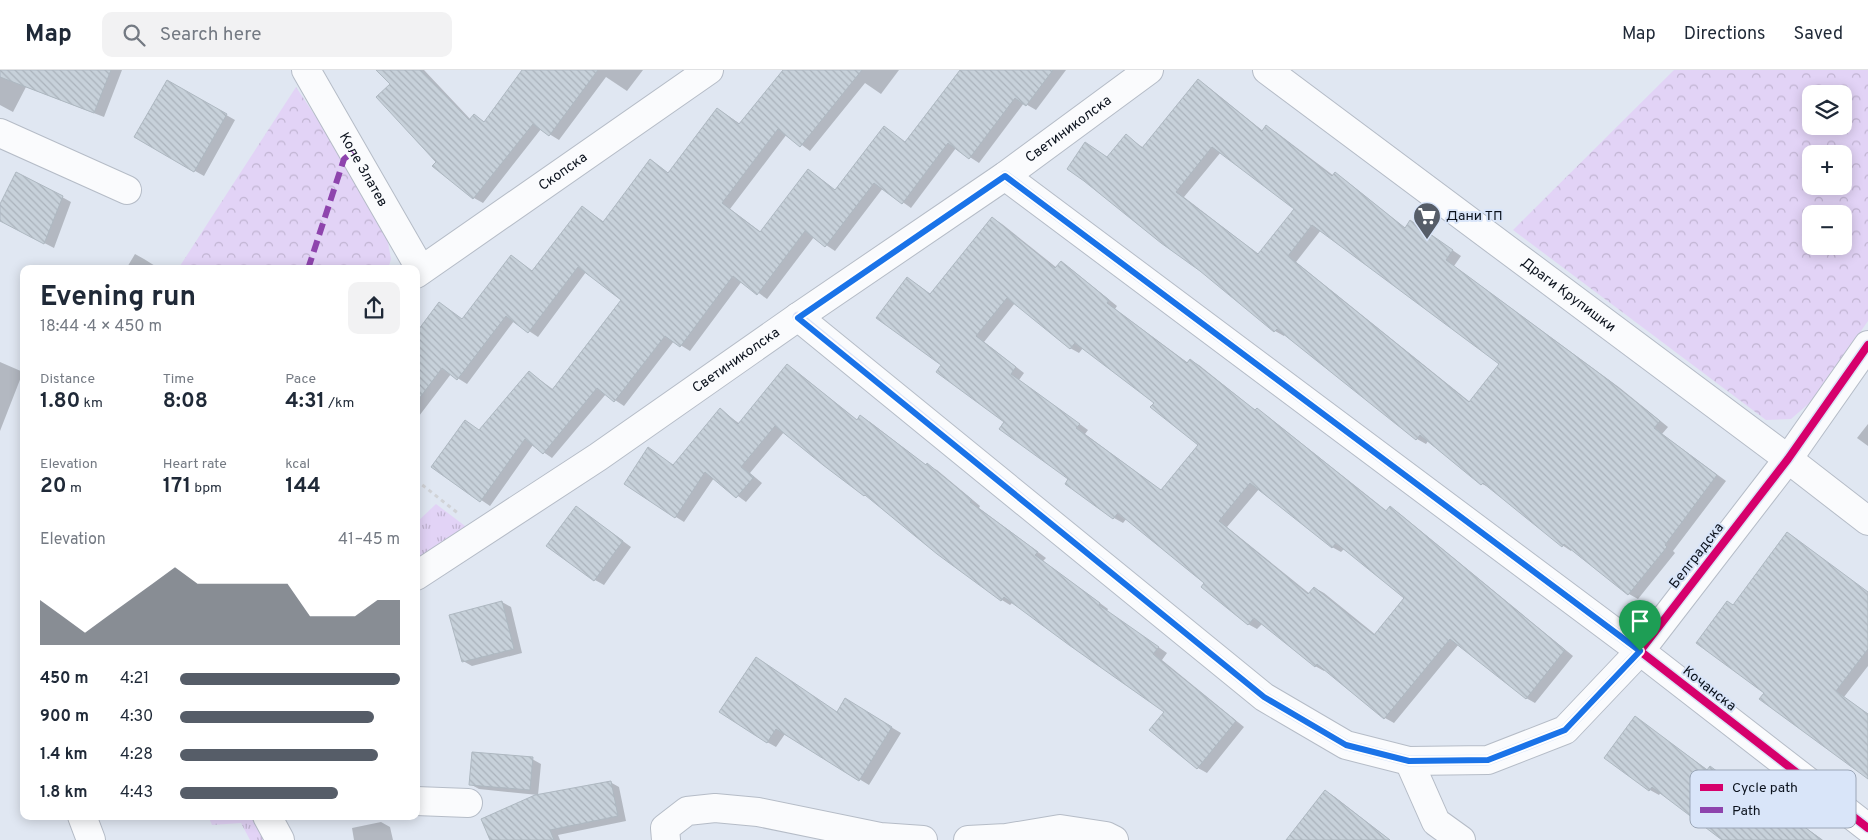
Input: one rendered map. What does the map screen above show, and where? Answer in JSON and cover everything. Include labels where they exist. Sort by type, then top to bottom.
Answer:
[{"type":"street","name":"Коле Златев","points":[[306,70],[415,265]]},
{"type":"street","name":"Скопска","points":[[420,271],[708,70]]},
{"type":"street","name":"Светиниколска","points":[[420,573],[598,457],[1005,176],[1149,70]]},
{"type":"street","name":"Драги Крупишки","points":[[1267,70],[1788,459],[1868,521]]},
{"type":"street","points":[[0,133],[127,190]]},
{"type":"street","name":"Кочанска","points":[[1005,176],[1640,651],[1793,770]]},
{"type":"street","name":"Белградска","points":[[798,318],[1264,697],[1346,745],[1409,761],[1488,760],[1565,730],[1640,651],[1788,459],[1868,345]]},
{"type":"street","points":[[1409,761],[1436,822],[1461,840]]},
{"type":"street","points":[[420,801],[468,802]]},
{"type":"street","points":[[666,840],[665,828],[687,811],[715,808],[758,812],[880,836],[923,840]]},
{"type":"street","name":"Кочанска","points":[[1856,819],[1868,828]]},
{"type":"street","points":[[84,820],[91,840]]},
{"type":"street","points":[[268,820],[280,840]]},
{"type":"street","points":[[968,840],[1006,838],[1060,829],[1106,836],[1114,840]]},
{"type":"path","points":[[420,483],[482,533]]},
{"type":"green space","points":[[1674,70],[1868,70],[1868,321],[1813,400],[1791,419],[1766,420],[1513,230]]},
{"type":"green space","points":[[296,87],[344,159],[387,237],[391,259],[389,265],[181,265]]},
{"type":"green space","points":[[436,504],[469,529],[420,563],[420,519]]},
{"type":"green space","points":[[210,820],[261,820],[273,840],[250,840],[241,823],[212,825]]},
{"type":"building","points":[[0,70],[111,70],[94,113],[0,77]]},
{"type":"building","points":[[376,70],[421,70],[469,120],[474,114],[484,122],[522,70],[598,70],[549,136],[533,124],[473,199],[432,166],[436,162],[376,97],[390,84]]},
{"type":"building","points":[[783,70],[862,70],[800,147],[778,129],[722,203],[760,232],[808,169],[835,190],[884,126],[905,142],[960,70],[1053,70],[1026,106],[1015,98],[969,159],[948,143],[902,204],[874,183],[825,247],[805,231],[757,295],[733,276],[680,347],[665,336],[614,402],[597,388],[543,454],[525,439],[480,502],[431,467],[465,420],[479,430],[529,371],[552,390],[621,300],[578,267],[528,333],[506,316],[457,380],[442,368],[420,398],[420,328],[439,302],[462,319],[511,255],[532,271],[582,206],[603,222],[650,159],[668,173],[717,108],[739,124]]},
{"type":"building","points":[[1198,79],[1262,131],[1266,125],[1332,176],[1335,172],[1405,228],[1410,220],[1453,250],[1446,260],[1611,382],[1660,421],[1654,428],[1717,475],[1665,545],[1667,547],[1628,595],[1564,544],[1562,547],[1483,483],[1481,485],[1420,435],[1416,440],[1277,329],[1274,332],[1200,271],[1161,243],[1067,169],[1085,142],[1107,157],[1126,134],[1142,148]],"holes":[[[1212,147],[1294,209],[1258,254],[1176,192]],[[1312,225],[1499,364],[1469,402],[1288,256]]]},
{"type":"building","points":[[167,80],[227,114],[194,172],[134,137]]},
{"type":"building","points":[[16,172],[63,196],[44,244],[0,221],[0,204]]},
{"type":"building","points":[[992,217],[1055,268],[1061,261],[1109,300],[1107,303],[1187,363],[1190,359],[1255,410],[1257,408],[1386,511],[1390,506],[1565,650],[1526,699],[1450,639],[1384,719],[1317,664],[1315,667],[1254,618],[1248,625],[1201,587],[1204,583],[1118,513],[1113,519],[1065,484],[1068,479],[999,429],[1004,422],[936,372],[941,365],[876,318],[907,277],[930,294]],"holes":[[[1007,298],[1070,349],[1075,343],[1154,403],[1150,407],[1198,445],[1161,490],[1076,428],[1080,424],[1011,374],[1016,367],[976,336]],[[1250,483],[1332,548],[1336,543],[1404,598],[1374,635],[1314,587],[1308,594],[1219,521]]]},
{"type":"building","points":[[787,364],[857,420],[860,415],[926,465],[927,463],[972,500],[970,502],[1038,552],[1035,555],[1100,603],[1099,605],[1159,647],[1153,654],[1236,721],[1197,769],[1149,730],[1164,712],[1004,597],[1001,601],[937,554],[865,495],[823,465],[775,426],[741,467],[754,477],[736,498],[705,472],[675,518],[624,484],[648,447],[673,465],[720,408],[738,424]]},
{"type":"building","points":[[576,506],[623,541],[594,581],[546,546]]},
{"type":"building","points":[[1787,532],[1868,592],[1868,649],[1836,691],[1868,714],[1868,779],[1759,699],[1764,693],[1696,643],[1727,601],[1733,605]]},
{"type":"building","points":[[502,601],[514,649],[462,662],[449,615]]},
{"type":"building","points":[[756,657],[837,712],[845,698],[892,727],[859,781],[776,729],[767,743],[719,712]]},
{"type":"building","points":[[1635,716],[1707,770],[1690,770],[1690,816],[1652,787],[1649,791],[1604,758]]},
{"type":"building","points":[[472,752],[533,757],[530,790],[469,785]]},
{"type":"building","points":[[1710,766],[1715,770],[1707,770]]},
{"type":"building","points":[[611,781],[618,816],[550,830],[554,840],[490,840],[481,819],[535,795]]},
{"type":"building","points":[[1325,790],[1390,840],[1286,840]]},
{"type":"building","points":[[1706,828],[1806,828],[1822,840],[1722,840]]},
{"type":"marked path","points":[[309,265],[344,159],[353,152]]},
{"type":"cycle path","points":[[1005,176],[1640,651],[1793,770]]},
{"type":"cycle path","points":[[798,317],[1264,697],[1346,745],[1409,761],[1488,760],[1565,730],[1640,651],[1788,459],[1868,345]]},
{"type":"cycle path","points":[[1856,819],[1868,828]]},
{"type":"place","name":"Дани ТП","points":[[1427,240]]},
{"type":"route","points":[[1005,176],[1640,651],[1565,730],[1488,760],[1409,761],[1346,745],[1264,697],[798,318],[1005,176]]}]
